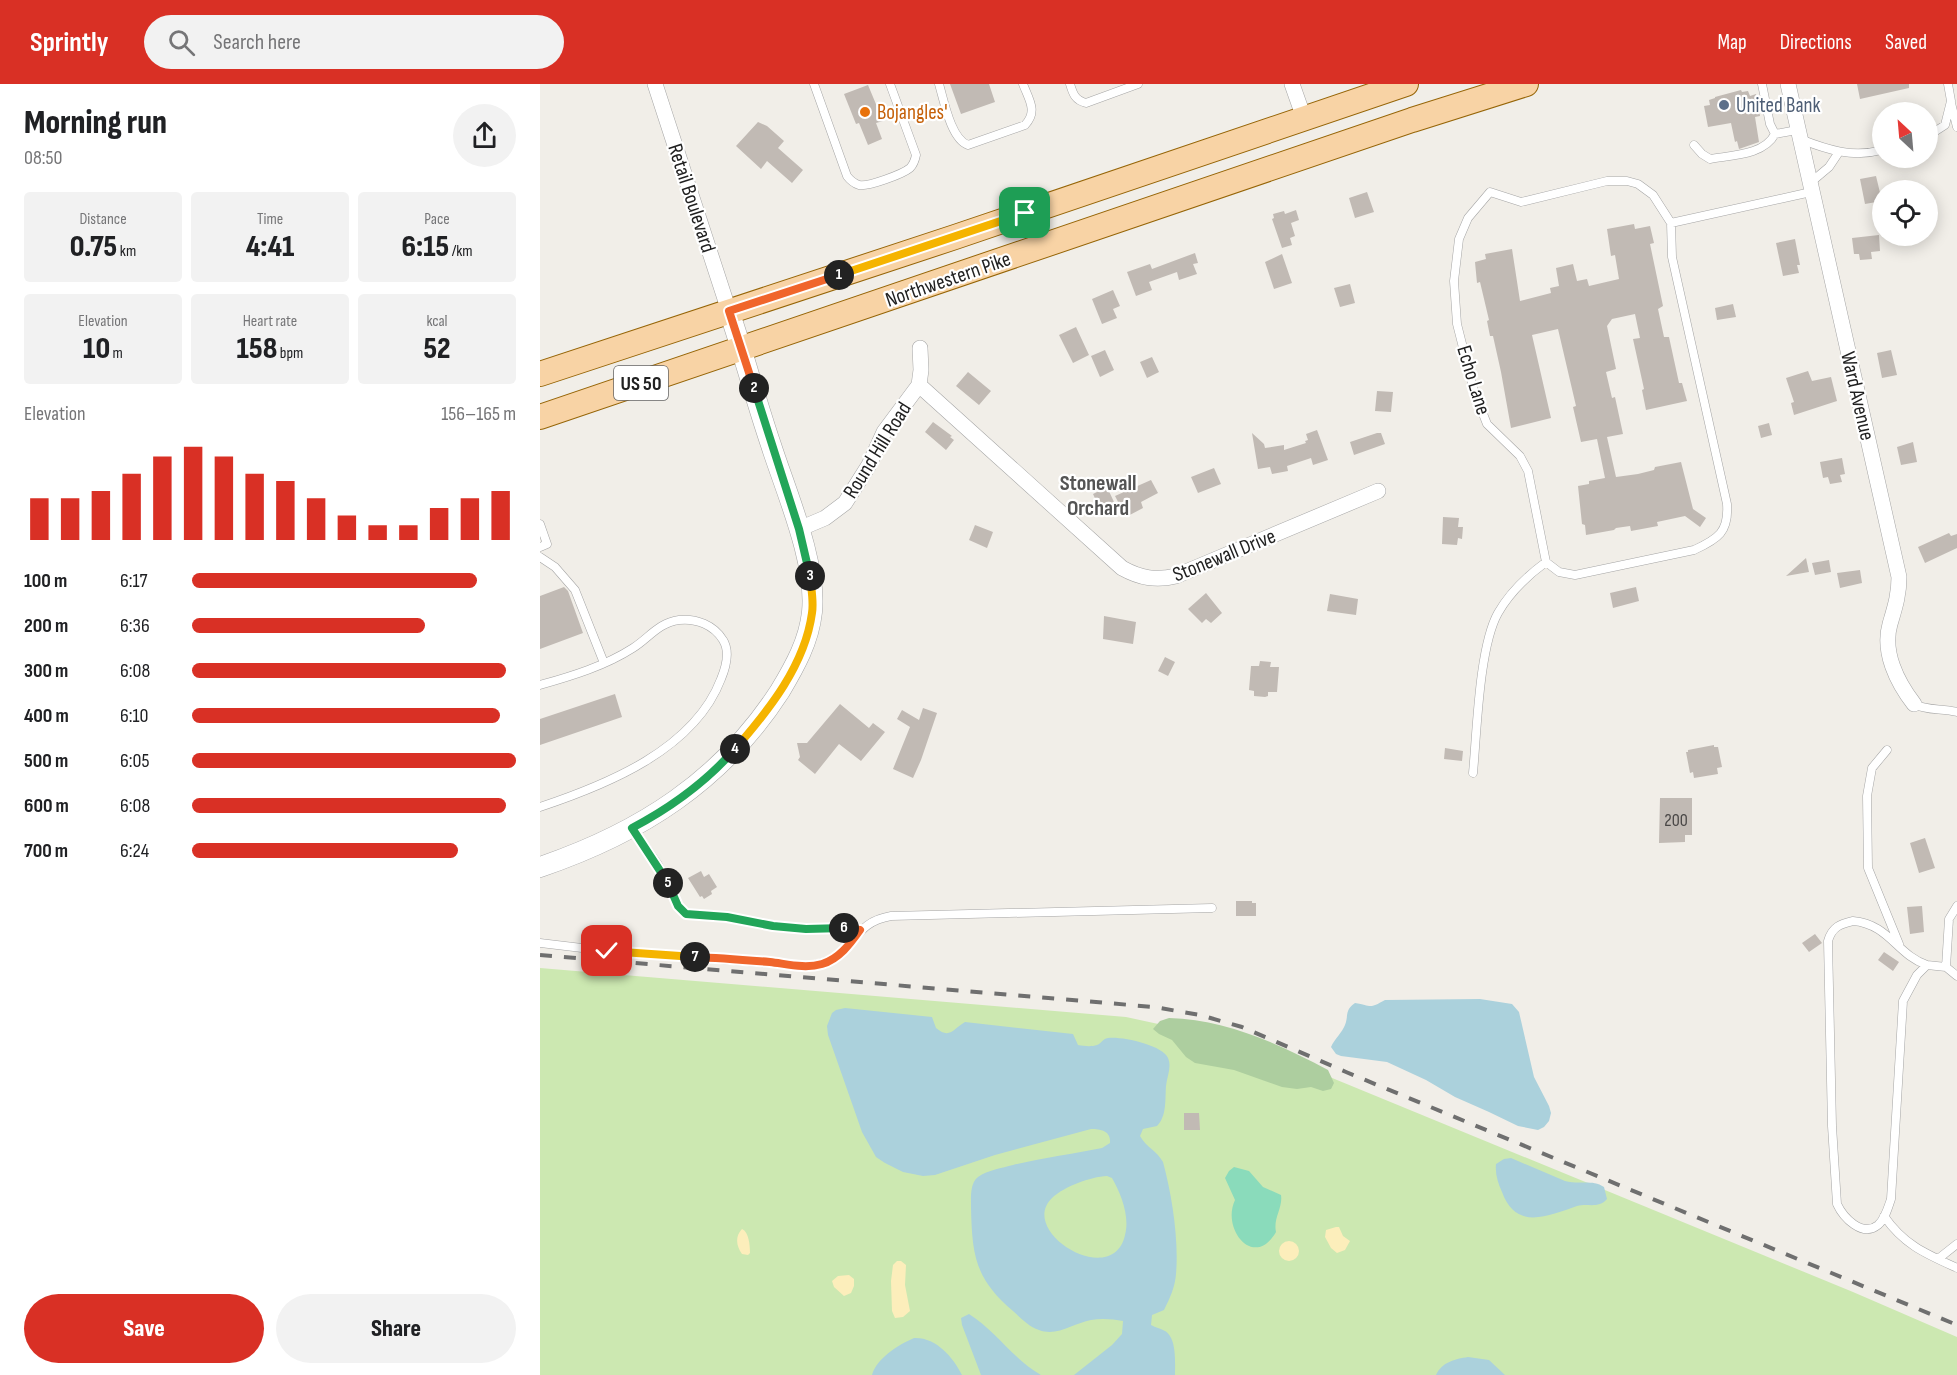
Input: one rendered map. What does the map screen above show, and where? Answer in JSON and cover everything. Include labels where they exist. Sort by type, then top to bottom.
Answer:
[{"type":"main road","name":"Northwestern Pike","points":[[540,374],[955,237],[1406,84]]},
{"type":"main road","name":"Northwestern Pike","points":[[540,417],[1526,84]]},
{"type":"main road","points":[[1278,166],[1303,143],[1307,132],[1304,118]]},
{"type":"street","name":"Retail Boulevard","points":[[655,84],[729,311]]},
{"type":"street","points":[[1292,84],[1304,118]]},
{"type":"street","name":"Ward Avenue","points":[[1788,84],[1899,577],[1899,593],[1888,640],[1889,657],[1914,704]]},
{"type":"street","points":[[540,867],[574,855],[632,828],[676,801],[730,754],[759,720],[792,671],[807,641],[813,610],[810,571],[799,529],[729,311]]},
{"type":"street","name":"Round Hill Road","points":[[799,529],[825,518],[845,503],[869,465],[884,432],[919,385],[920,348]]},
{"type":"street","name":"Stonewall Drive","points":[[919,385],[1122,568],[1147,579],[1176,576],[1378,491]]},
{"type":"lane","points":[[814,84],[847,176],[852,182],[860,185],[906,171],[915,160],[916,155],[890,84]]},
{"type":"lane","points":[[939,84],[955,134],[961,142],[968,145],[1025,125],[1032,111],[1023,84]]},
{"type":"lane","points":[[1070,84],[1078,101],[1086,103],[1138,84]]},
{"type":"lane","points":[[1762,84],[1770,124],[1775,134]]},
{"type":"lane","points":[[1948,84],[1957,127]]},
{"type":"lane","points":[[1938,130],[1945,125],[1951,101]]},
{"type":"lane","points":[[1775,134],[1798,135],[1830,151],[1872,153]]},
{"type":"lane","points":[[1694,145],[1710,159],[1762,149],[1770,143],[1775,134]]},
{"type":"lane","points":[[1473,773],[1484,665],[1494,624],[1508,597],[1532,573],[1546,562],[1567,574],[1581,574],[1694,550],[1710,543],[1722,533],[1726,526],[1727,504],[1672,257],[1671,223],[1810,188],[1839,152]]},
{"type":"lane","name":"Echo Lane","points":[[1546,562],[1528,471],[1520,456],[1497,435],[1484,416],[1474,391],[1457,324],[1454,281],[1459,239],[1468,218],[1490,192],[1521,202],[1607,181],[1627,181],[1646,188],[1671,223]]},
{"type":"lane","points":[[540,524],[547,544],[540,547]]},
{"type":"lane","points":[[540,557],[555,567],[575,590],[604,663]]},
{"type":"lane","points":[[540,685],[573,676],[604,663],[634,648],[654,630],[678,620],[702,623],[712,628],[721,636],[727,652],[716,692],[706,708],[671,742],[642,764],[616,779],[540,807]]},
{"type":"lane","points":[[1914,704],[1925,708],[1957,712]]},
{"type":"lane","points":[[1887,750],[1872,768],[1867,796],[1868,868],[1901,948]]},
{"type":"lane","points":[[632,828],[657,863],[678,906],[686,914],[727,917],[773,926],[860,930]]},
{"type":"lane","points":[[1946,967],[1949,919],[1957,906]]},
{"type":"lane","points":[[540,943],[607,951],[808,966],[822,964],[834,958],[847,947],[860,930],[871,922],[891,916],[1212,908]]},
{"type":"lane","points":[[1928,965],[1917,975],[1903,1001],[1898,1114],[1891,1199],[1879,1224],[1872,1228],[1865,1228],[1849,1221],[1837,1204],[1832,1126],[1828,941],[1831,933],[1842,923],[1864,922],[1882,930],[1915,961],[1946,967],[1957,976]]},
{"type":"lane","points":[[1884,1216],[1903,1239],[1917,1249],[1957,1268]]},
{"type":"lane","points":[[1938,1259],[1957,1244]]},
{"type":"green space","points":[[540,968],[1126,1017],[1209,1035],[1303,1066],[1957,1337],[1957,1375],[540,1375]]},
{"type":"green space","points":[[1169,1018],[1211,1023],[1271,1042],[1328,1070],[1334,1083],[1331,1089],[1323,1091],[1311,1087],[1297,1089],[1282,1087],[1234,1070],[1195,1063],[1186,1057],[1172,1040],[1153,1029],[1160,1021]]},
{"type":"green space","points":[[1234,1167],[1249,1171],[1263,1187],[1281,1195],[1276,1232],[1267,1243],[1258,1247],[1250,1246],[1242,1241],[1232,1223],[1235,1200],[1225,1178]]},
{"type":"sand","points":[[1339,1227],[1343,1236],[1350,1241],[1345,1250],[1337,1253],[1325,1237],[1326,1230]]},
{"type":"sand","points":[[742,1229],[749,1240],[750,1253],[748,1255],[742,1254],[738,1248],[737,1238]]},
{"type":"sand","points":[[1285,1241],[1293,1241],[1299,1247],[1299,1255],[1293,1261],[1285,1261],[1279,1255],[1279,1247]]},
{"type":"sand","points":[[897,1261],[906,1265],[905,1285],[910,1311],[903,1317],[895,1318],[892,1311],[891,1281],[893,1265]]},
{"type":"sand","points":[[849,1275],[854,1279],[854,1286],[851,1293],[844,1296],[834,1287],[832,1281],[838,1276]]},
{"type":"water","points":[[1480,999],[1512,1004],[1519,1012],[1534,1077],[1551,1113],[1549,1121],[1538,1130],[1518,1126],[1387,1062],[1341,1056],[1336,1054],[1331,1047],[1344,1028],[1349,1008],[1355,1003],[1370,1006],[1385,1000]]},
{"type":"water","points":[[845,1008],[932,1017],[936,1028],[945,1033],[952,1032],[965,1022],[1073,1034],[1078,1045],[1085,1046],[1097,1045],[1108,1038],[1122,1038],[1150,1045],[1165,1053],[1170,1065],[1164,1112],[1157,1126],[1143,1129],[1140,1136],[1163,1162],[1172,1203],[1176,1232],[1175,1279],[1164,1310],[1152,1315],[1151,1325],[1165,1331],[1172,1339],[1175,1351],[1175,1375],[1074,1375],[1112,1345],[1122,1334],[1123,1321],[1095,1319],[1052,1332],[1035,1329],[1000,1299],[983,1277],[978,1265],[972,1224],[971,1195],[975,1180],[1000,1168],[1102,1148],[1110,1143],[1107,1133],[1091,1129],[995,1155],[935,1175],[923,1176],[903,1172],[876,1157],[862,1132],[828,1035],[827,1026],[832,1013]],"holes":[[[1107,1176],[1112,1178],[1121,1198],[1126,1220],[1125,1235],[1117,1251],[1104,1257],[1087,1256],[1071,1250],[1057,1239],[1047,1226],[1045,1212],[1052,1198],[1086,1180]]]},
{"type":"water","points":[[1511,1158],[1565,1181],[1590,1183],[1604,1187],[1607,1199],[1597,1205],[1581,1205],[1555,1214],[1524,1216],[1508,1204],[1497,1178],[1496,1164]]},
{"type":"water","points":[[969,1314],[1041,1375],[981,1375],[962,1325],[961,1318]]},
{"type":"water","points":[[914,1338],[930,1341],[943,1349],[954,1361],[962,1375],[872,1375],[883,1358],[895,1348]]},
{"type":"water","points":[[1468,1357],[1489,1360],[1505,1375],[1436,1375],[1445,1364]]},
{"type":"building","points":[[950,84],[989,84],[995,102],[961,114]]},
{"type":"building","points":[[1857,84],[1909,84],[1909,88],[1860,99]]},
{"type":"building","name":"Bojangles'","points":[[868,85],[883,121],[876,123],[882,139],[868,145],[859,123],[856,124],[844,94]]},
{"type":"building","points":[[1741,90],[1742,92],[1748,91],[1750,96],[1756,94],[1760,116],[1755,117],[1759,142],[1739,149],[1731,123],[1708,127],[1704,106],[1710,105],[1709,100],[1715,97]]},
{"type":"building","points":[[758,122],[767,126],[784,141],[778,148],[803,170],[792,183],[767,161],[761,169],[736,146]]},
{"type":"building","points":[[1876,176],[1877,180],[1872,180],[1872,203],[1865,204],[1860,179]]},
{"type":"building","points":[[1367,192],[1374,212],[1355,218],[1349,198]]},
{"type":"building","points":[[1296,210],[1299,220],[1291,223],[1295,236],[1290,238],[1292,245],[1282,248],[1272,219],[1273,214],[1284,211],[1285,214]]},
{"type":"building","points":[[1634,224],[1635,229],[1650,226],[1654,243],[1650,244],[1663,306],[1658,309],[1664,337],[1669,337],[1679,383],[1682,383],[1687,401],[1646,410],[1642,390],[1644,389],[1633,339],[1640,338],[1635,314],[1612,319],[1607,326],[1616,369],[1606,372],[1612,398],[1615,397],[1623,434],[1607,437],[1616,477],[1638,474],[1654,470],[1655,467],[1681,462],[1693,509],[1706,518],[1700,527],[1685,516],[1657,522],[1658,526],[1631,531],[1630,526],[1586,535],[1585,525],[1582,524],[1578,486],[1605,478],[1597,439],[1581,442],[1573,407],[1576,406],[1558,329],[1532,335],[1551,418],[1511,428],[1493,336],[1490,336],[1487,321],[1489,320],[1480,282],[1477,283],[1475,262],[1486,259],[1485,254],[1512,249],[1520,301],[1551,293],[1550,288],[1559,286],[1556,268],[1573,264],[1577,281],[1587,279],[1589,286],[1619,279],[1615,255],[1611,256],[1607,229]]},
{"type":"building","points":[[1872,236],[1872,246],[1880,246],[1880,251],[1871,252],[1872,259],[1860,260],[1859,254],[1854,254],[1852,238]]},
{"type":"building","points":[[1795,239],[1800,265],[1797,265],[1799,273],[1783,276],[1776,243]]},
{"type":"building","points":[[1195,253],[1198,263],[1193,264],[1197,274],[1179,280],[1177,272],[1149,282],[1152,290],[1136,296],[1127,272],[1150,264],[1152,269]]},
{"type":"building","points":[[1282,254],[1292,283],[1274,289],[1265,262]]},
{"type":"building","points":[[1350,284],[1355,303],[1340,307],[1334,288]]},
{"type":"building","points":[[1113,290],[1120,306],[1113,309],[1117,318],[1102,324],[1092,299]]},
{"type":"building","points":[[1733,304],[1736,317],[1717,320],[1715,308]]},
{"type":"building","points":[[1076,327],[1089,355],[1073,363],[1059,335]]},
{"type":"building","points":[[1105,350],[1114,370],[1100,377],[1091,356]]},
{"type":"building","points":[[1891,350],[1897,375],[1882,378],[1877,353]]},
{"type":"building","points":[[1152,357],[1159,372],[1147,378],[1140,362]]},
{"type":"building","points":[[1808,371],[1812,381],[1831,377],[1837,401],[1794,415],[1791,403],[1794,402],[1786,378]]},
{"type":"building","points":[[968,372],[991,391],[979,405],[956,386]]},
{"type":"building","points":[[1377,391],[1393,392],[1391,412],[1375,411]]},
{"type":"building","points":[[933,422],[954,440],[946,450],[925,432]]},
{"type":"building","points":[[1769,423],[1772,435],[1761,438],[1758,426]]},
{"type":"building","points":[[1317,430],[1328,460],[1313,465],[1311,458],[1287,466],[1288,471],[1272,474],[1270,467],[1258,469],[1252,433],[1264,444],[1265,448],[1284,445],[1284,450],[1306,443],[1305,441],[1308,440],[1306,434]]},
{"type":"building","points":[[1381,433],[1385,444],[1354,455],[1350,442]]},
{"type":"building","points":[[1913,442],[1917,462],[1901,465],[1897,447]]},
{"type":"building","points":[[1842,458],[1845,474],[1840,475],[1842,482],[1830,484],[1828,477],[1823,478],[1820,462]]},
{"type":"building","points":[[1214,468],[1221,484],[1198,493],[1191,477]]},
{"type":"building","points":[[1151,480],[1158,493],[1141,502],[1143,508],[1126,517],[1115,496]]},
{"type":"building","points":[[1107,487],[1114,502],[1100,509],[1093,494]]},
{"type":"building","points":[[1443,517],[1459,518],[1458,527],[1463,527],[1462,539],[1458,538],[1457,545],[1442,544]]},
{"type":"building","points":[[975,525],[993,532],[987,548],[969,540]]},
{"type":"building","points":[[1949,533],[1951,536],[1957,534],[1957,548],[1925,563],[1918,547]]},
{"type":"building","points":[[1806,558],[1809,572],[1786,576]]},
{"type":"building","points":[[1829,560],[1831,572],[1815,575],[1812,563]]},
{"type":"building","points":[[1860,570],[1862,583],[1840,588],[1837,573]]},
{"type":"building","points":[[564,587],[568,591],[583,633],[540,649],[540,596]]},
{"type":"building","points":[[1636,587],[1639,601],[1613,608],[1610,593]]},
{"type":"building","points":[[1206,593],[1222,613],[1211,623],[1206,619],[1202,623],[1188,609]]},
{"type":"building","points":[[1330,594],[1358,599],[1356,615],[1327,611]]},
{"type":"building","points":[[1104,616],[1136,622],[1133,644],[1103,639]]},
{"type":"building","points":[[1165,657],[1175,662],[1168,676],[1158,671]]},
{"type":"building","points":[[1260,661],[1271,662],[1270,667],[1279,667],[1277,692],[1268,692],[1268,696],[1265,697],[1254,696],[1254,691],[1249,690],[1251,666],[1259,666]]},
{"type":"building","points":[[615,694],[622,717],[540,745],[540,719]]},
{"type":"building","points":[[840,704],[869,728],[873,723],[885,732],[861,761],[839,744],[815,774],[798,760],[800,757],[797,743],[807,743]]},
{"type":"building","points":[[923,708],[937,713],[913,778],[893,769],[910,727],[897,719],[902,710],[919,720]]},
{"type":"building","points":[[1714,745],[1718,747],[1722,767],[1717,768],[1718,774],[1694,778],[1693,772],[1690,773],[1686,752]]},
{"type":"building","points":[[1445,748],[1463,751],[1462,761],[1444,759]]},
{"type":"building","points":[[1660,798],[1692,798],[1692,835],[1685,835],[1685,842],[1659,843]]},
{"type":"building","points":[[1925,838],[1935,868],[1919,873],[1910,843]]},
{"type":"building","points":[[701,871],[704,877],[709,874],[717,887],[704,899],[700,897],[688,878]]},
{"type":"building","points":[[1236,901],[1256,903],[1256,916],[1236,916]]},
{"type":"building","points":[[1922,906],[1924,932],[1910,934],[1907,907]]},
{"type":"building","points":[[1815,934],[1822,943],[1809,952],[1802,943]]},
{"type":"building","points":[[1884,952],[1899,962],[1893,971],[1878,960]]},
{"type":"building","points":[[1184,1113],[1199,1113],[1200,1130],[1184,1130]]},
{"type":"railway","points":[[540,955],[1154,1007],[1200,1015],[1242,1027],[1957,1325]]},
{"type":"place","name":"United Bank","points":[[1724,105]]},
{"type":"place","name":"Bojangles'","points":[[865,112]]},
{"type":"district","name":"Stonewall Orchard","points":[[1098,494]]},
{"type":"route","points":[[607,951],[808,966],[822,964],[834,958],[847,947],[860,930],[773,926],[727,917],[686,914],[678,906],[657,863],[632,828],[676,801],[704,779],[753,728],[792,671],[807,641],[813,610],[810,571],[799,529],[729,311],[1025,213]]}]
